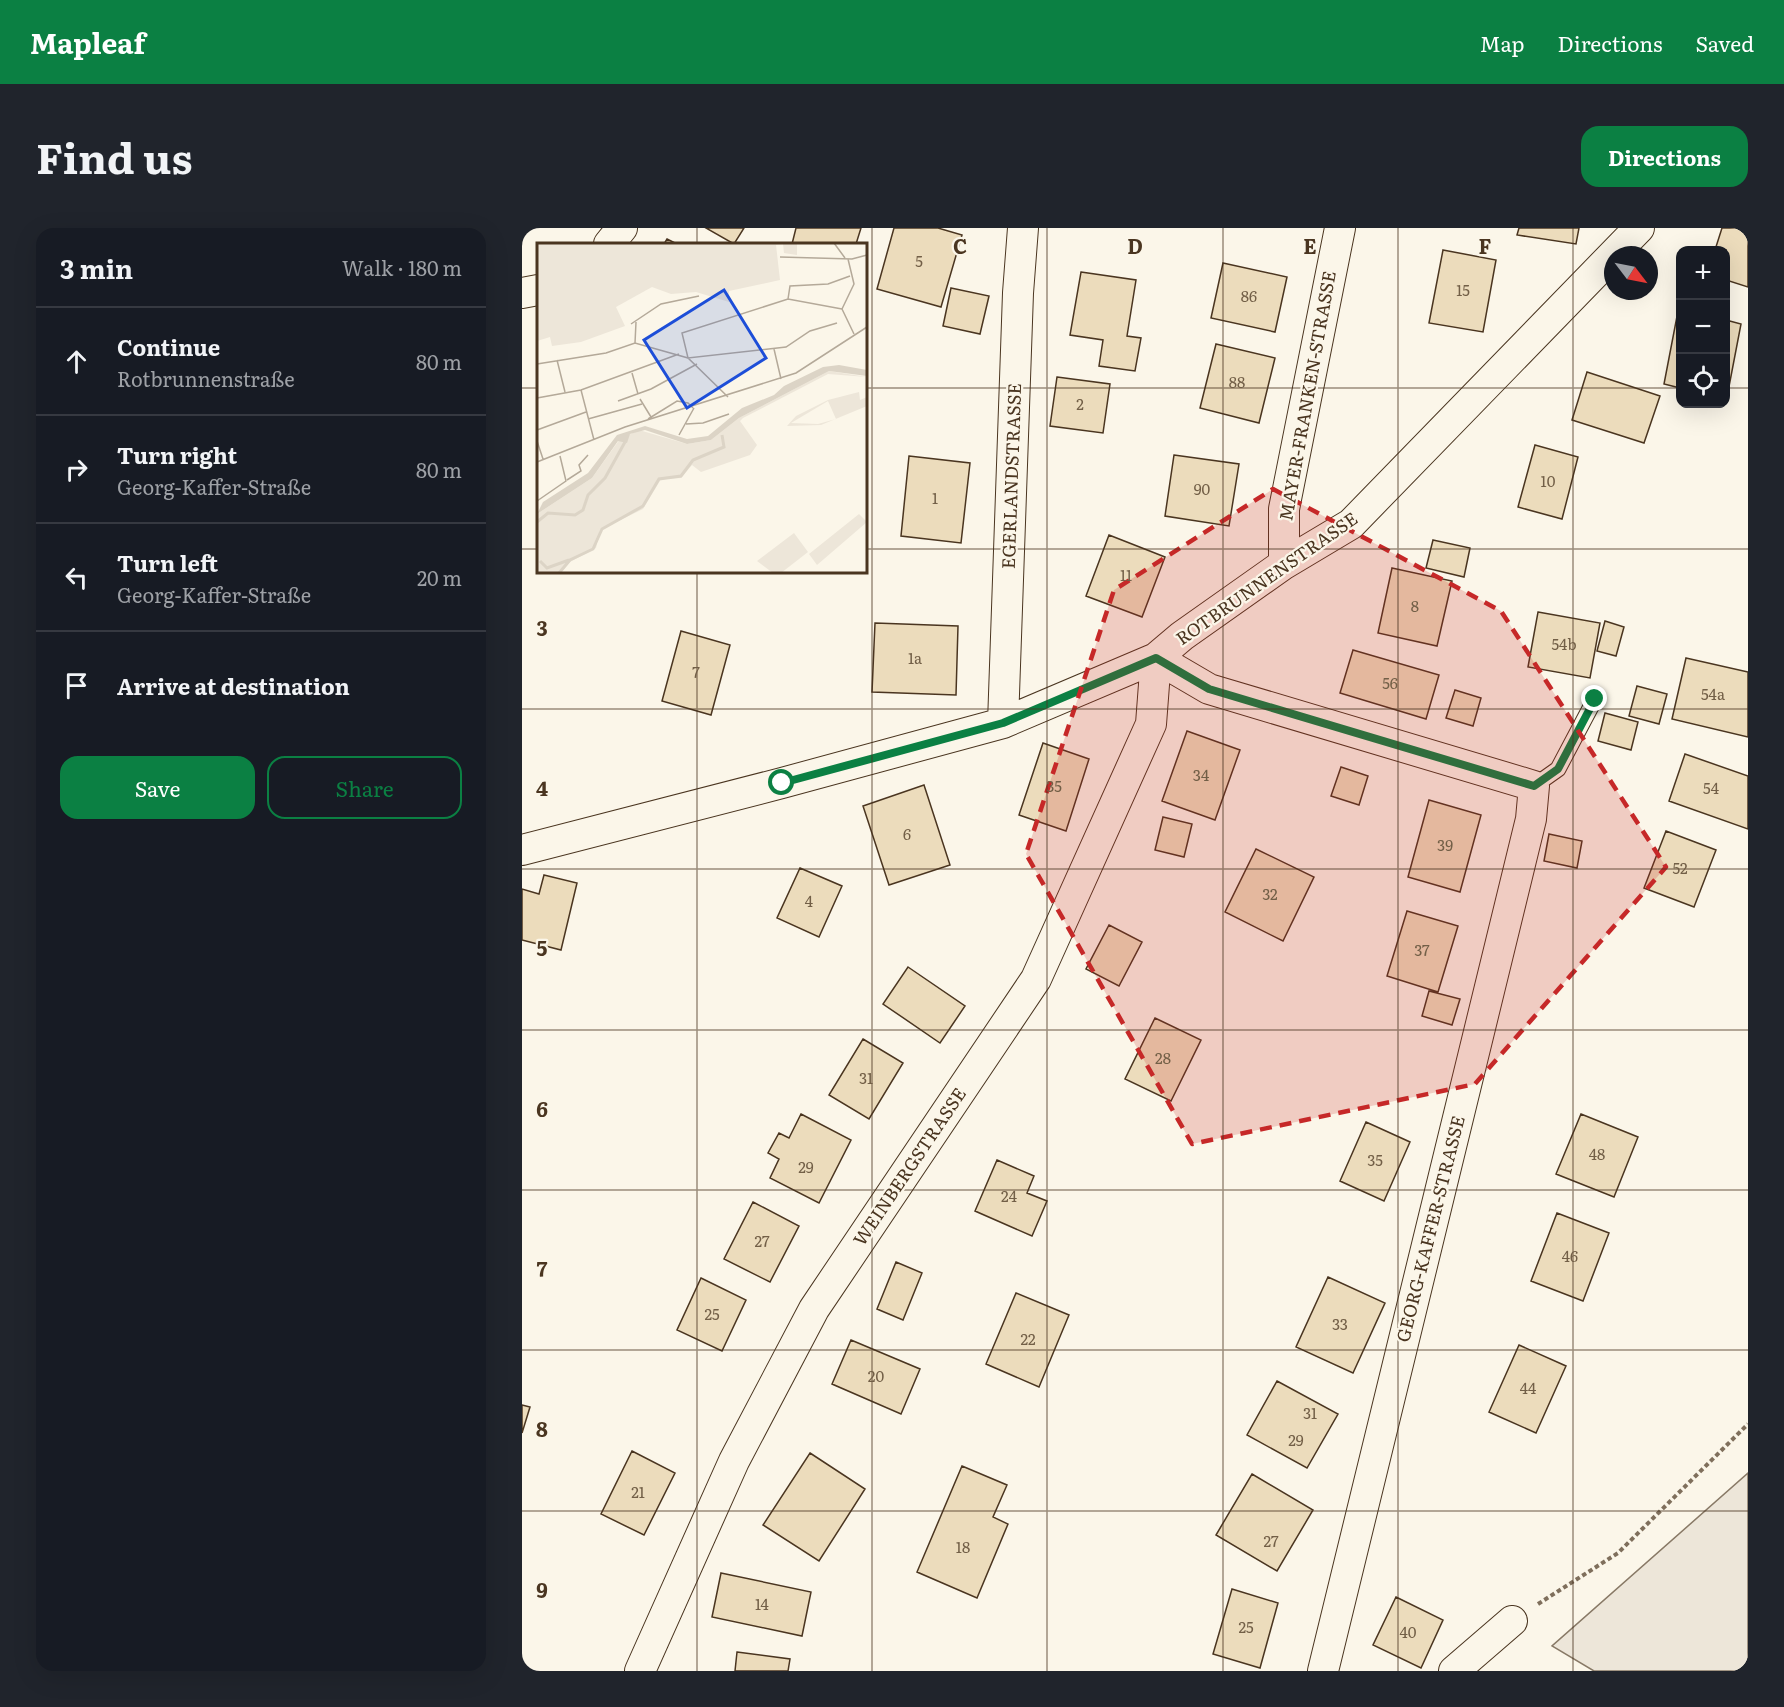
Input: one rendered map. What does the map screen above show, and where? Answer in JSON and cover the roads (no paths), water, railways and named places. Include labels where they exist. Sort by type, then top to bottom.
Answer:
[{"type":"street","points":[[610,243],[622,228]]},
{"type":"street","name":"EGERLANDSTRASSE","points":[[1003,723],[1018,293],[1023,228]]},
{"type":"street","name":"MAYER-FRANKEN-STRASSE","points":[[1284,564],[1284,509],[1340,228]]},
{"type":"street","name":"ROTBRUNNENSTRASSE","points":[[522,850],[1003,723],[1156,658],[1182,636],[1284,564],[1351,524],[1639,228]]},
{"type":"street","points":[[522,293],[537,290]]},
{"type":"street","points":[[1156,658],[1209,689],[1534,786]]},
{"type":"street","name":"WEINBERGSTRASSE","points":[[640,1671],[734,1461],[814,1309],[1036,979],[1151,724],[1156,658]]},
{"type":"street","name":"GEORG-KAFFER-STRASSE","points":[[1323,1671],[1528,830],[1534,786]]},
{"type":"street","points":[[1454,1671],[1512,1621]]},
{"type":"lane","points":[[1534,786],[1558,769],[1595,699]]}]
